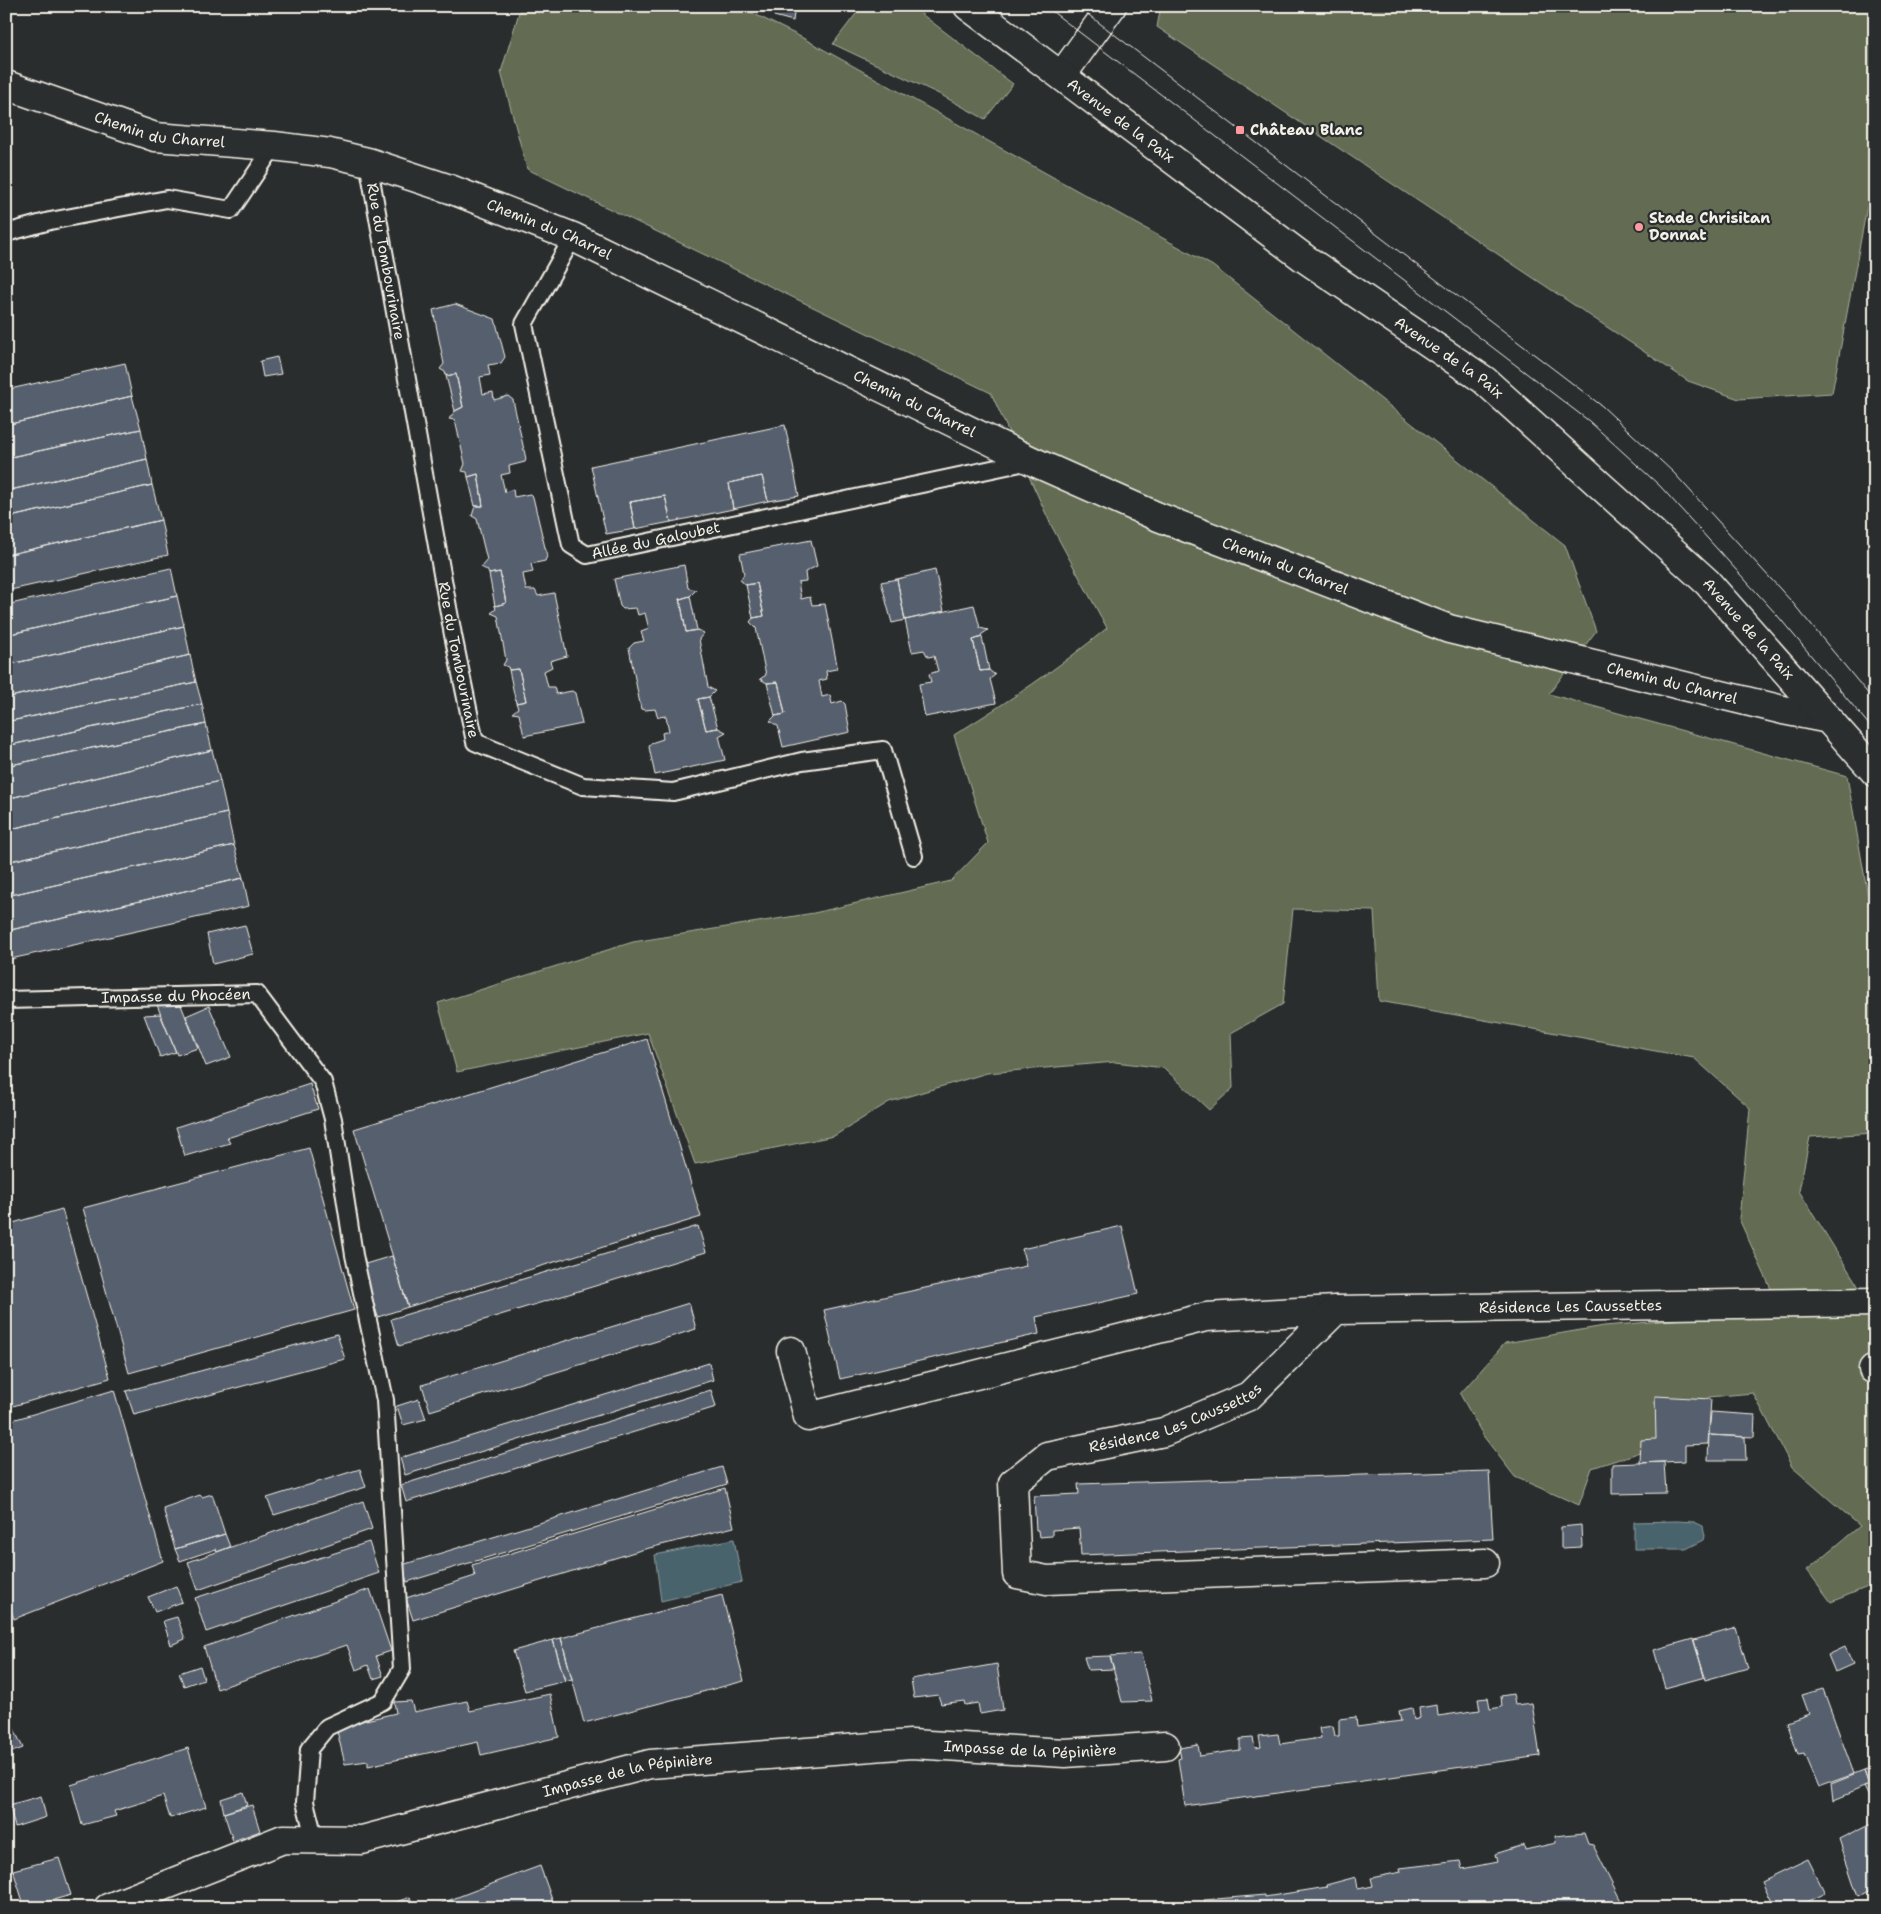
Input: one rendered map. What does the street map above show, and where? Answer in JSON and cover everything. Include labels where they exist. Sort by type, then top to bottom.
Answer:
[{"type":"street","name":"Avenue de la Paix","points":[[968,6],[1304,258],[1484,380],[1707,582],[1875,772]]},
{"type":"street","points":[[1062,75],[1112,6]]},
{"type":"street","name":"Chemin du Charrel","points":[[6,85],[155,137],[274,146],[330,153],[368,162],[450,189],[573,237],[1032,461],[1156,516],[1449,629],[1783,710],[1829,719]]},
{"type":"street","name":"Résidence Les Caussettes","points":[[1486,1564],[1047,1580],[1017,1574],[1013,1483],[1047,1456],[1164,1432],[1249,1396],[1336,1310],[1875,1302]]},
{"type":"street","points":[[791,1351],[808,1417],[1206,1317],[1336,1310]]},
{"type":"street","name":"Impasse de la Pépinière","points":[[108,1908],[283,1839],[315,1841],[362,1840],[650,1764],[911,1744],[1065,1753],[1165,1746]]},
{"type":"lane","points":[[6,233],[50,221],[167,199],[231,210],[274,146]]},
{"type":"lane","name":"Rue du Tombourinaire","points":[[368,162],[475,742],[583,786],[674,792],[802,761],[883,750],[914,856]]},
{"type":"lane","name":"Allée du Galoubet","points":[[573,237],[524,324],[572,545],[587,555],[1032,461]]},
{"type":"lane","name":"Impasse du Phocéen","points":[[6,1000],[258,994],[323,1082],[333,1119],[354,1255],[385,1400],[402,1669],[384,1700],[326,1727],[309,1748],[305,1802],[315,1841]]},
{"type":"green space","points":[[521,6],[738,6],[801,37],[1213,266],[1565,545],[1596,631],[1549,694],[1847,776],[1875,936],[1875,1133],[1810,1137],[1799,1191],[1875,1313],[1875,1584],[1831,1602],[1807,1570],[1860,1526],[1792,1467],[1753,1393],[1709,1397],[1647,1450],[1592,1468],[1579,1505],[1515,1477],[1484,1437],[1460,1394],[1505,1343],[1604,1326],[1707,1317],[1777,1302],[1739,1219],[1750,1108],[1694,1058],[1379,1001],[1374,911],[1293,909],[1283,1004],[1231,1033],[1233,1088],[1209,1110],[1164,1068],[1115,1062],[987,1073],[889,1102],[834,1136],[695,1164],[648,1033],[457,1072],[438,1003],[633,942],[814,913],[951,881],[988,843],[954,735],[1032,684],[1107,628],[1052,527],[991,393],[527,169],[501,72]]},
{"type":"green space","points":[[862,6],[911,6],[1013,84],[985,119],[941,95],[833,44]]},
{"type":"green space","name":"Stade Chrisitan Donnat","points":[[1161,6],[1875,6],[1875,164],[1832,393],[1739,399],[1688,381],[1157,27]]},
{"type":"water","points":[[1634,1522],[1694,1522],[1703,1526],[1704,1540],[1686,1549],[1634,1549]]},
{"type":"water","points":[[734,1539],[742,1582],[661,1601],[655,1555]]},
{"type":"building","points":[[775,6],[795,6],[793,21],[774,16]]},
{"type":"building","points":[[455,304],[495,319],[505,357],[501,363],[488,365],[490,375],[480,377],[483,394],[493,392],[494,400],[508,396],[513,400],[526,459],[525,462],[509,466],[510,473],[501,475],[505,492],[513,489],[514,497],[530,494],[533,497],[547,556],[545,561],[531,564],[533,572],[523,574],[526,590],[535,590],[538,596],[554,593],[567,656],[550,661],[552,667],[544,671],[548,687],[554,687],[556,694],[572,691],[575,693],[582,724],[524,736],[519,714],[512,713],[518,708],[516,703],[526,701],[519,669],[509,670],[508,667],[503,665],[506,660],[498,616],[491,613],[496,609],[495,606],[506,603],[500,572],[489,574],[487,570],[481,567],[487,560],[477,519],[472,516],[475,506],[483,506],[478,474],[468,477],[467,472],[462,471],[465,464],[455,420],[449,419],[455,411],[463,407],[456,374],[446,376],[445,372],[440,369],[444,364],[433,310]]},
{"type":"building","points":[[277,357],[281,374],[263,377],[260,361]]},
{"type":"building","points":[[125,363],[132,396],[6,425],[6,390]]},
{"type":"building","points":[[456,374],[463,407],[455,411],[446,376]]},
{"type":"building","points":[[132,396],[141,429],[6,458],[6,425]]},
{"type":"building","points":[[785,425],[799,496],[768,501],[762,476],[729,483],[733,509],[671,522],[665,496],[630,502],[635,529],[606,534],[591,466]]},
{"type":"building","points":[[141,429],[147,459],[6,491],[6,458]]},
{"type":"building","points":[[147,459],[152,485],[6,518],[6,491]]},
{"type":"building","points":[[478,474],[483,506],[475,506],[468,477]]},
{"type":"building","points":[[762,476],[768,501],[733,509],[729,483]]},
{"type":"building","points":[[152,485],[161,520],[6,555],[6,518]]},
{"type":"building","points":[[665,496],[671,522],[635,529],[630,502]]},
{"type":"building","points":[[161,520],[168,555],[6,591],[6,555]]},
{"type":"building","points":[[811,540],[817,566],[805,572],[806,581],[798,582],[801,599],[810,597],[812,605],[825,604],[837,665],[836,669],[826,671],[827,679],[819,681],[822,697],[830,695],[832,704],[842,701],[845,704],[850,732],[783,747],[778,726],[770,721],[775,716],[785,714],[778,682],[767,683],[760,679],[766,675],[756,628],[750,622],[753,618],[764,616],[757,583],[746,585],[740,580],[744,574],[740,554]]},
{"type":"building","points":[[684,565],[688,588],[696,590],[690,596],[680,599],[686,632],[697,630],[704,633],[699,639],[708,687],[715,691],[709,697],[698,699],[706,730],[718,728],[726,732],[719,736],[725,760],[655,775],[649,747],[651,743],[663,739],[662,733],[669,731],[666,716],[658,717],[655,709],[641,709],[629,648],[634,643],[644,641],[641,632],[649,629],[645,613],[638,615],[636,608],[623,609],[620,606],[614,579]]},
{"type":"building","points":[[171,568],[177,596],[6,635],[6,605]]},
{"type":"building","points":[[935,570],[944,611],[905,620],[897,579]]},
{"type":"building","points":[[500,572],[506,603],[495,606],[489,574]]},
{"type":"building","points":[[897,579],[905,620],[892,623],[881,582]]},
{"type":"building","points":[[757,583],[764,616],[753,618],[746,585]]},
{"type":"building","points":[[177,596],[184,626],[6,665],[6,635]]},
{"type":"building","points":[[690,596],[697,630],[686,632],[680,599]]},
{"type":"building","points":[[974,605],[980,628],[988,630],[981,635],[982,637],[973,640],[980,671],[989,670],[995,675],[990,679],[996,703],[925,717],[919,684],[931,682],[929,674],[938,671],[934,656],[928,657],[924,650],[912,652],[905,620]]},
{"type":"building","points":[[184,626],[190,655],[6,698],[6,665]]},
{"type":"building","points":[[982,637],[989,670],[980,671],[973,640]]},
{"type":"building","points":[[190,655],[196,682],[6,722],[6,698]]},
{"type":"building","points":[[519,669],[526,701],[516,703],[509,670]]},
{"type":"building","points":[[196,682],[202,704],[6,746],[6,722]]},
{"type":"building","points":[[778,682],[785,714],[775,716],[767,683]]},
{"type":"building","points":[[709,697],[718,728],[706,730],[698,699]]},
{"type":"building","points":[[202,704],[206,724],[6,766],[6,746]]},
{"type":"building","points":[[206,724],[212,750],[6,799],[6,766]]},
{"type":"building","points":[[212,750],[220,781],[6,830],[6,799]]},
{"type":"building","points":[[220,781],[227,813],[6,862],[6,830]]},
{"type":"building","points":[[227,813],[234,845],[6,896],[6,862]]},
{"type":"building","points":[[234,845],[243,878],[6,931],[6,896]]},
{"type":"building","points":[[243,878],[249,906],[6,960],[6,931]]},
{"type":"building","points":[[245,925],[253,954],[213,964],[207,934]]},
{"type":"building","points":[[157,1005],[181,1005],[198,1048],[177,1055]]},
{"type":"building","points":[[209,1006],[231,1057],[206,1066],[186,1016]]},
{"type":"building","points":[[160,1014],[176,1052],[160,1057],[144,1015]]},
{"type":"building","points":[[647,1039],[701,1217],[408,1307],[354,1129]]},
{"type":"building","points":[[310,1084],[318,1109],[227,1138],[230,1143],[185,1156],[176,1127]]},
{"type":"building","points":[[309,1148],[354,1310],[129,1373],[83,1208]]},
{"type":"building","points":[[62,1209],[110,1378],[6,1408],[6,1225]]},
{"type":"building","points":[[698,1226],[706,1252],[399,1346],[391,1319]]},
{"type":"building","points":[[1122,1226],[1138,1294],[1036,1317],[1039,1334],[840,1379],[824,1310],[1026,1266],[1022,1249]]},
{"type":"building","points":[[392,1256],[408,1307],[378,1317],[362,1265]]},
{"type":"building","points":[[689,1303],[696,1329],[430,1411],[422,1385]]},
{"type":"building","points":[[337,1334],[345,1359],[134,1415],[126,1391]]},
{"type":"building","points":[[709,1363],[713,1380],[405,1475],[400,1458]]},
{"type":"building","points":[[114,1390],[163,1561],[14,1619],[6,1595],[6,1468],[10,1467],[6,1455],[6,1422]]},
{"type":"building","points":[[711,1390],[716,1407],[406,1502],[401,1485]]},
{"type":"building","points":[[1655,1396],[1711,1399],[1708,1444],[1685,1445],[1685,1461],[1640,1463],[1641,1440],[1656,1439]]},
{"type":"building","points":[[419,1399],[426,1419],[403,1425],[397,1406]]},
{"type":"building","points":[[1711,1412],[1755,1415],[1754,1437],[1709,1435]]},
{"type":"building","points":[[1709,1435],[1745,1437],[1746,1460],[1708,1460]]},
{"type":"building","points":[[1664,1462],[1666,1493],[1612,1494],[1612,1464]]},
{"type":"building","points":[[722,1467],[727,1484],[407,1582],[402,1565]]},
{"type":"building","points":[[360,1469],[366,1487],[274,1515],[267,1498]]},
{"type":"building","points":[[1489,1471],[1493,1539],[1081,1555],[1079,1528],[1052,1530],[1052,1536],[1039,1537],[1038,1530],[1036,1530],[1034,1496],[1079,1494],[1078,1484]]},
{"type":"building","points":[[725,1488],[734,1527],[641,1550],[413,1620],[406,1598],[475,1576],[472,1565]]},
{"type":"building","points":[[212,1494],[225,1534],[175,1549],[163,1508],[200,1495],[202,1497]]},
{"type":"building","points":[[363,1501],[372,1529],[198,1590],[188,1562]]},
{"type":"building","points":[[1581,1525],[1582,1547],[1561,1548],[1561,1527]]},
{"type":"building","points":[[225,1534],[230,1547],[217,1552],[216,1549],[180,1561],[175,1549]]},
{"type":"building","points":[[369,1542],[379,1573],[206,1632],[195,1598]]},
{"type":"building","points":[[1875,1581],[1875,1604],[1867,1583]]},
{"type":"building","points":[[176,1586],[182,1602],[155,1612],[148,1597]]},
{"type":"building","points":[[370,1589],[391,1651],[376,1656],[383,1676],[373,1679],[368,1665],[356,1670],[347,1645],[217,1689],[204,1647]]},
{"type":"building","points":[[722,1595],[744,1681],[584,1723],[561,1638]]},
{"type":"building","points":[[177,1617],[185,1639],[171,1645],[163,1621]]},
{"type":"building","points":[[1736,1628],[1748,1668],[1705,1680],[1694,1640]]},
{"type":"building","points":[[561,1638],[572,1679],[565,1681],[553,1640]]},
{"type":"building","points":[[1693,1639],[1705,1677],[1665,1688],[1654,1650]]},
{"type":"building","points":[[553,1640],[565,1681],[525,1691],[513,1651]]},
{"type":"building","points":[[1845,1647],[1853,1664],[1835,1672],[1828,1655]]},
{"type":"building","points":[[1141,1654],[1152,1701],[1122,1702],[1110,1656]]},
{"type":"building","points":[[1110,1656],[1114,1669],[1088,1670],[1084,1657]]},
{"type":"building","points":[[997,1664],[1003,1710],[980,1714],[978,1703],[965,1705],[964,1701],[941,1704],[938,1695],[914,1698],[911,1679]]},
{"type":"building","points":[[200,1666],[204,1679],[184,1686],[179,1673]]},
{"type":"building","points":[[1823,1689],[1854,1774],[1818,1787],[1804,1754],[1798,1755],[1787,1722],[1809,1714],[1802,1695]]},
{"type":"building","points":[[550,1694],[559,1737],[481,1755],[478,1742],[368,1766],[368,1761],[345,1764],[336,1727],[396,1713],[394,1702],[411,1701],[414,1712],[467,1701],[470,1711]]},
{"type":"building","points":[[1513,1694],[1515,1705],[1532,1703],[1540,1756],[1185,1806],[1178,1759],[1181,1758],[1179,1748],[1198,1745],[1200,1756],[1240,1750],[1240,1739],[1253,1738],[1255,1748],[1261,1747],[1259,1736],[1278,1734],[1280,1744],[1321,1738],[1319,1728],[1333,1726],[1335,1736],[1339,1736],[1339,1719],[1356,1717],[1357,1727],[1401,1721],[1399,1711],[1412,1708],[1414,1720],[1420,1718],[1419,1708],[1437,1705],[1438,1716],[1480,1710],[1478,1699],[1488,1698],[1490,1709],[1502,1707],[1501,1696]]},
{"type":"building","points":[[6,1696],[13,1711],[7,1714],[23,1748],[6,1754]]},
{"type":"building","points":[[188,1748],[206,1807],[170,1818],[163,1796],[114,1811],[116,1816],[82,1825],[71,1785]]},
{"type":"building","points":[[1875,1767],[1875,1783],[1869,1785],[1864,1771]]},
{"type":"building","points":[[1864,1771],[1869,1785],[1833,1800],[1831,1784]]},
{"type":"building","points":[[1875,1783],[1875,1801],[1872,1803],[1864,1787]]},
{"type":"building","points":[[243,1792],[247,1805],[224,1813],[221,1799]]},
{"type":"building","points":[[41,1796],[46,1817],[15,1827],[9,1805]]},
{"type":"building","points":[[252,1805],[260,1831],[233,1841],[224,1813]]},
{"type":"building","points":[[1875,1822],[1875,1888],[1858,1897],[1839,1840]]},
{"type":"building","points":[[1584,1833],[1588,1844],[1593,1845],[1624,1907],[1175,1908],[1175,1906],[1205,1905],[1204,1900],[1265,1895],[1265,1897],[1327,1887],[1326,1885],[1356,1877],[1358,1889],[1373,1886],[1371,1878],[1401,1872],[1400,1868],[1460,1861],[1462,1869],[1497,1862],[1495,1854],[1524,1845],[1525,1850],[1556,1843],[1555,1836]]},
{"type":"building","points":[[59,1858],[71,1895],[25,1908],[13,1870]]},
{"type":"building","points":[[1808,1859],[1825,1893],[1794,1908],[1775,1908],[1762,1881]]},
{"type":"building","points":[[540,1866],[555,1908],[429,1908],[502,1880]]},
{"type":"building","points":[[410,1897],[414,1908],[380,1908]]},
{"type":"tram line","points":[[1045,6],[1589,421],[1660,486],[1777,615],[1875,732]]},
{"type":"tram line","points":[[1077,6],[1602,406],[1674,473],[1792,602],[1875,702]]},
{"type":"place","name":"Château Blanc","points":[[1240,130]]},
{"type":"place","name":"Stade Chrisitan Donnat","points":[[1639,227]]}]
